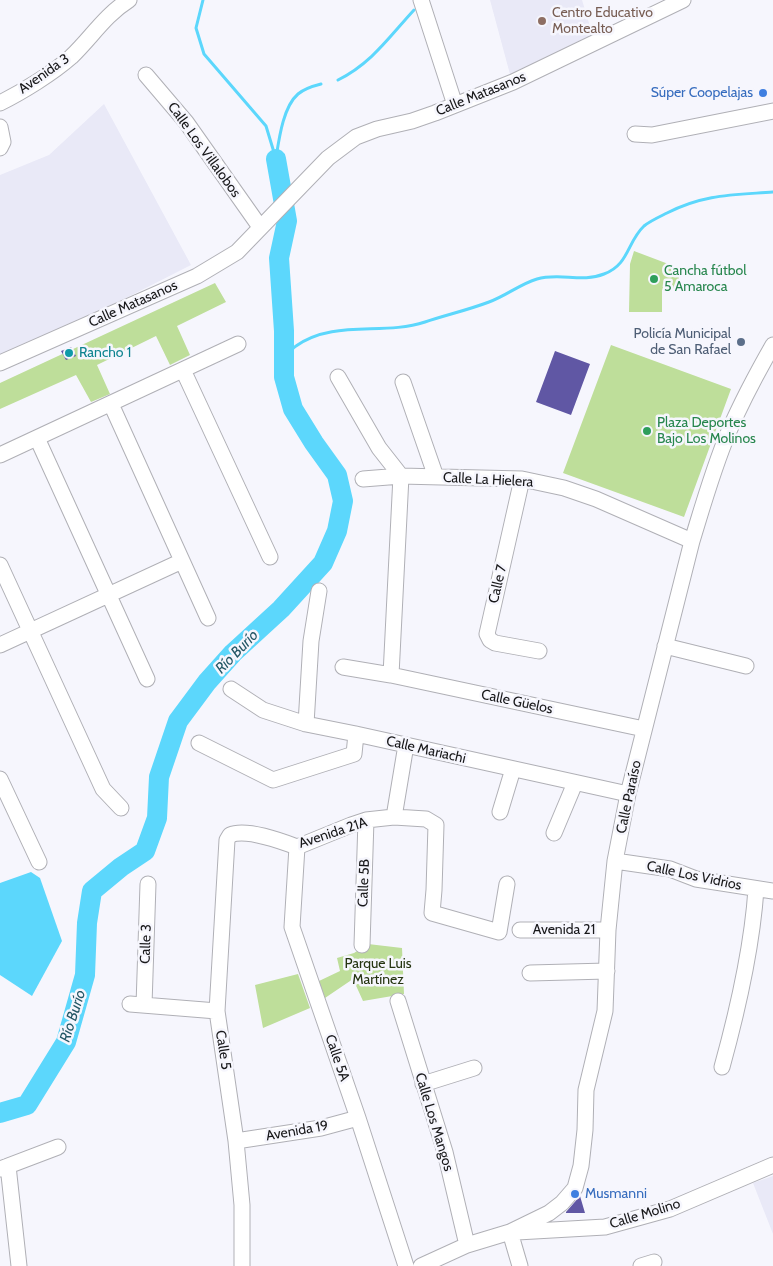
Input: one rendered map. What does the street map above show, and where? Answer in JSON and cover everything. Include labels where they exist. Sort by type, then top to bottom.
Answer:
[{"type":"street","name":"Avenida 3","points":[[0,103],[40,79],[71,57],[116,9],[129,0]]},
{"type":"street","points":[[421,0],[455,105]]},
{"type":"street","name":"Calle Matasanos","points":[[0,363],[197,276],[237,252],[328,158],[356,137],[455,105],[525,76],[683,0]]},
{"type":"street","name":"Calle Los Villalobos","points":[[146,75],[186,122],[260,227]]},
{"type":"street","points":[[635,134],[652,135],[773,111]]},
{"type":"street","points":[[0,127],[2,145]]},
{"type":"street","points":[[0,455],[238,344]]},
{"type":"street","name":"Calle Paraíso","points":[[510,1232],[549,1213],[562,1203],[575,1188],[581,1166],[586,1130],[586,1090],[606,1011],[608,930],[615,861],[628,794],[692,541],[728,433],[744,397],[773,345]]},
{"type":"street","points":[[183,370],[270,557]]},
{"type":"street","points":[[338,377],[379,448],[401,476],[391,675]]},
{"type":"street","points":[[403,382],[436,477]]},
{"type":"street","points":[[111,404],[208,618]]},
{"type":"street","points":[[37,438],[147,679]]},
{"type":"street","name":"Calle La Hielera","points":[[363,479],[401,476],[522,479],[564,488],[596,499],[692,541]]},
{"type":"street","name":"Calle 7","points":[[522,479],[487,634],[490,640],[495,643],[539,651]]},
{"type":"street","points":[[0,645],[182,561]]},
{"type":"street","points":[[0,565],[104,789],[120,808]]},
{"type":"street","points":[[306,724],[312,641],[319,591]]},
{"type":"street","points":[[665,646],[746,666]]},
{"type":"street","name":"Calle Güelos","points":[[343,667],[391,675],[644,729]]},
{"type":"street","name":"Calle Mariachi","points":[[231,689],[263,710],[306,724],[628,794]]},
{"type":"street","points":[[199,743],[273,780],[354,754],[356,734]]},
{"type":"street","points":[[394,816],[406,745]]},
{"type":"street","points":[[500,812],[513,769]]},
{"type":"street","points":[[0,779],[39,862]]},
{"type":"street","points":[[554,833],[575,783]]},
{"type":"street","name":"Avenida 21A","points":[[230,835],[237,832],[269,838],[297,847],[351,824],[366,820],[394,816],[426,819],[436,826],[432,913],[499,932],[507,884]]},
{"type":"street","name":"Calle 5B","points":[[362,945],[366,820]]},
{"type":"street","name":"Calle 5","points":[[230,835],[227,840],[216,1011],[236,1141],[242,1205],[242,1266]]},
{"type":"street","name":"Calle 5A","points":[[297,847],[292,927],[358,1118],[406,1266]]},
{"type":"street","name":"Calle Los Vidrios","points":[[615,861],[670,869],[696,879],[773,891]]},
{"type":"street","name":"Calle 3","points":[[148,884],[137,1004],[216,1011]]},
{"type":"street","points":[[722,1067],[740,1002],[755,910],[756,889]]},
{"type":"street","name":"Avenida 21","points":[[520,930],[608,930]]},
{"type":"street","points":[[530,974],[607,971]]},
{"type":"street","name":"Calle Los Mangos","points":[[398,1001],[445,1152],[467,1245]]},
{"type":"street","points":[[423,1084],[474,1068]]},
{"type":"street","name":"Avenida 19","points":[[236,1141],[321,1128],[358,1118]]},
{"type":"street","points":[[19,1266],[4,1167],[58,1147]]},
{"type":"street","name":"Calle Molino","points":[[510,1232],[604,1227],[670,1208],[773,1165]]},
{"type":"street","points":[[421,1266],[467,1245],[510,1232],[520,1266]]},
{"type":"shaded area","name":"Centro Educativo Montealto","points":[[490,0],[582,0],[595,43],[511,78]]},
{"type":"shaded area","points":[[104,104],[191,265],[128,297],[0,356],[0,175],[49,155]]},
{"type":"shaded area","points":[[773,1176],[773,1234],[753,1183]]},
{"type":"green space","name":"Cancha fútbol 5 Amaroca","points":[[634,251],[679,268],[679,290],[662,290],[662,312],[629,312],[630,264]]},
{"type":"green space","points":[[215,283],[226,302],[177,326],[190,355],[170,365],[156,336],[97,365],[110,394],[91,402],[76,375],[0,409],[0,383]]},
{"type":"green space","name":"Plaza Deportes Bajo Los Molinos","points":[[611,345],[731,389],[684,517],[563,473]]},
{"type":"green space","name":"Parque Luis Martínez","points":[[368,944],[402,948],[404,994],[363,1001],[353,979],[325,998],[319,981],[340,971],[337,958],[354,953]]},
{"type":"green space","name":"Parque Luis Martínez","points":[[298,974],[310,1008],[263,1028],[255,985]]},
{"type":"water","points":[[31,872],[40,878],[62,941],[32,996],[0,975],[0,883]]},
{"type":"building","name":"Rancho 1","points":[[71,347],[76,356],[66,360],[61,351]]},
{"type":"building","points":[[555,351],[590,364],[571,415],[536,402]]},
{"type":"building","points":[[580,1196],[585,1213],[566,1213],[566,1212]]},
{"type":"waterway","points":[[203,0],[196,28],[204,54],[266,126],[276,159]]},
{"type":"waterway","points":[[338,80],[370,58],[414,10]]},
{"type":"waterway","points":[[276,158],[282,124],[293,100],[303,91],[321,84]]},
{"type":"waterway","name":"Río Burío","points":[[0,1113],[27,1105],[66,1042],[85,975],[87,923],[92,891],[121,867],[145,851],[157,818],[159,777],[178,721],[207,682],[233,653],[281,609],[323,563],[337,531],[343,501],[337,475],[293,409],[284,377],[284,331],[279,258],[287,221],[276,159]]},
{"type":"waterway","points":[[284,360],[296,346],[326,333],[342,330],[392,328],[425,322],[473,308],[545,277],[596,277],[612,270],[618,265],[638,232],[644,226],[667,213],[694,202],[719,196],[773,192]]},
{"type":"place","name":"Centro Educativo Montealto","points":[[542,21]]},
{"type":"place","name":"Súper Coopelajas","points":[[763,93]]},
{"type":"place","name":"Cancha fútbol 5 Amaroca","points":[[654,279]]},
{"type":"place","name":"Policía Municipal de San Rafael","points":[[741,342]]},
{"type":"place","name":"Rancho 1","points":[[69,353]]},
{"type":"place","name":"Plaza Deportes Bajo Los Molinos","points":[[647,431]]},
{"type":"place","name":"Musmanni","points":[[575,1194]]}]
